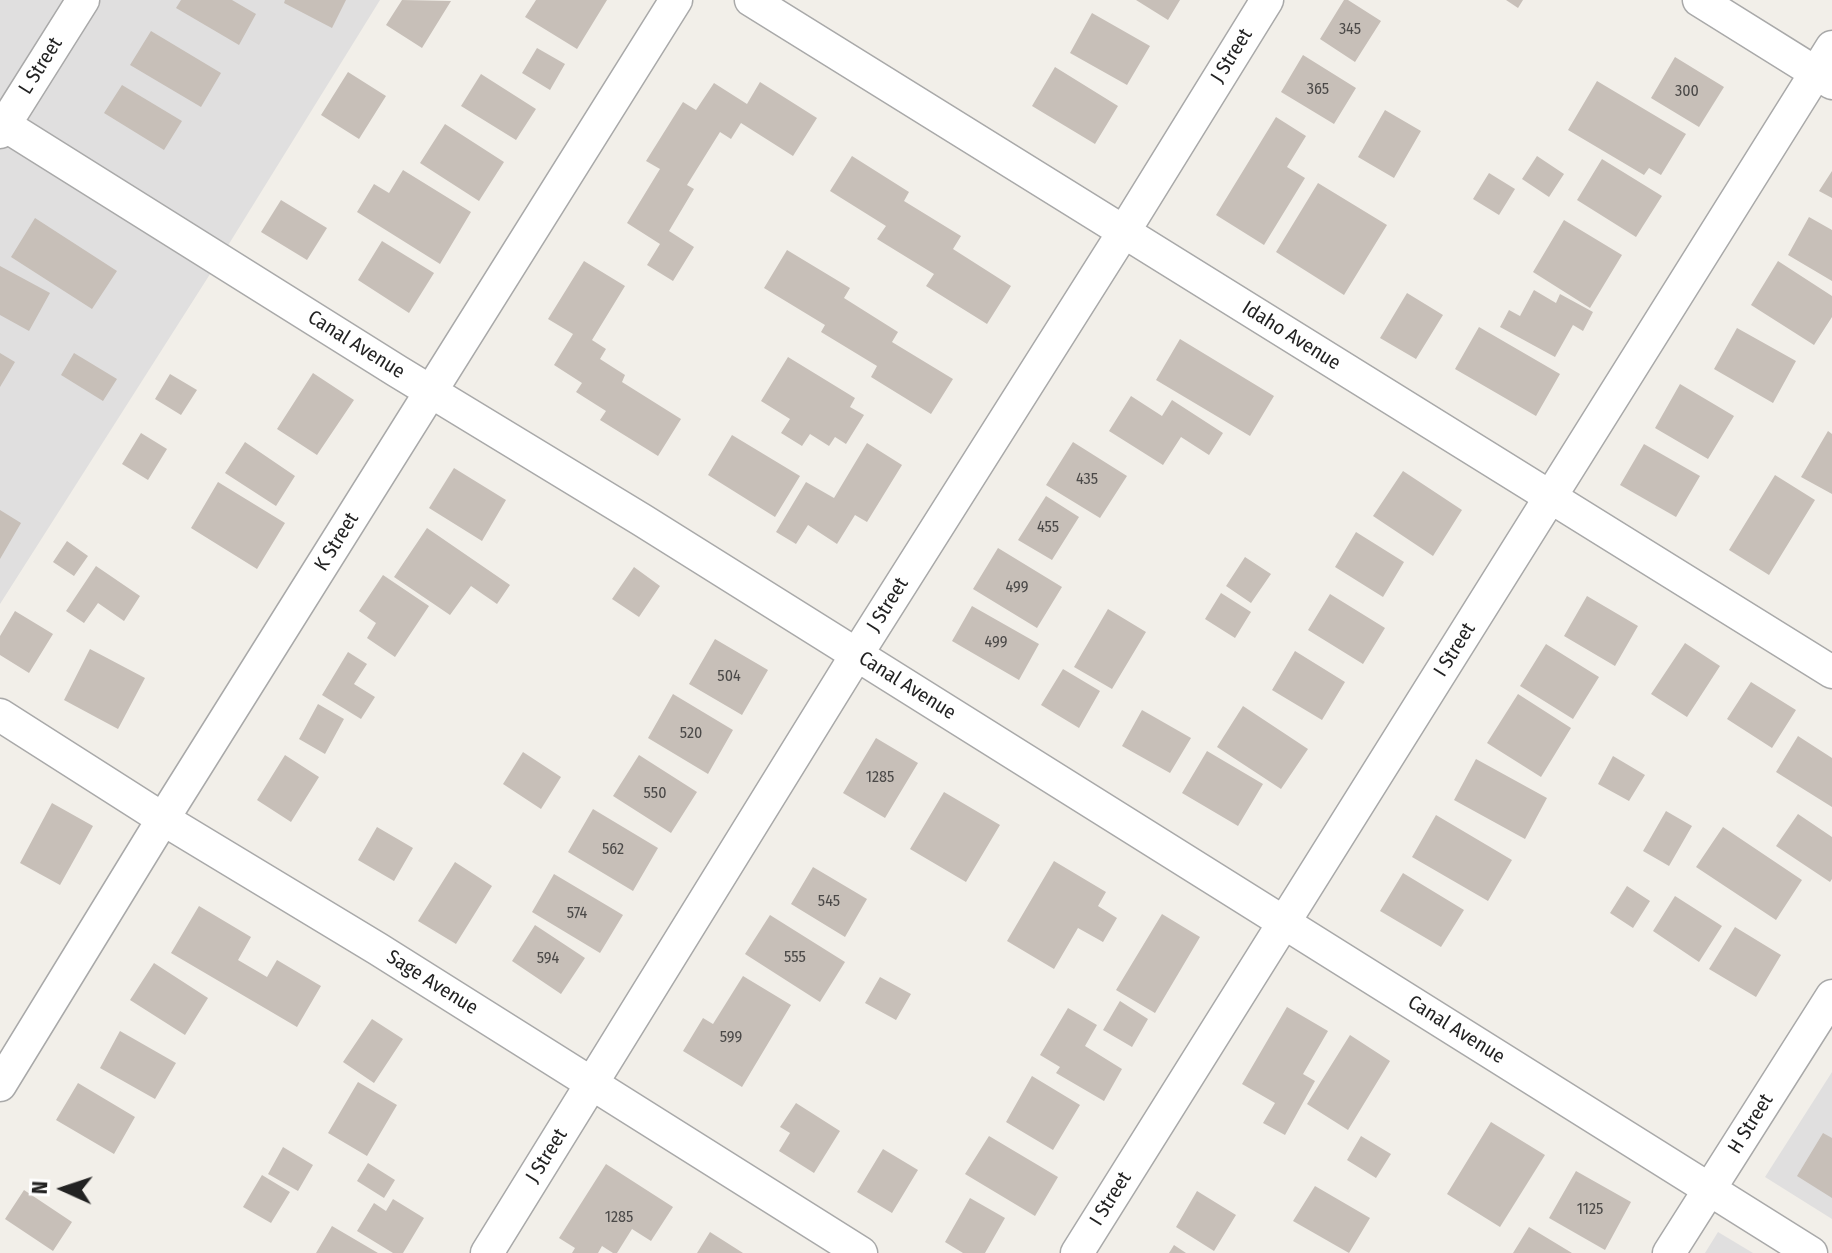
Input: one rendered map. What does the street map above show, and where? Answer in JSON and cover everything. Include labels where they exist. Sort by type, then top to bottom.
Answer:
[{"type":"street","name":"L Street","points":[[1,127],[83,0]]},
{"type":"street","name":"K Street","points":[[0,1085],[676,0]]},
{"type":"street","name":"Idaho Avenue","points":[[751,0],[1832,672]]},
{"type":"street","name":"J Street","points":[[487,1253],[857,654],[1267,0]]},
{"type":"street","points":[[1699,0],[1827,68]]},
{"type":"street","name":"I Street","points":[[1077,1253],[1550,498],[1827,68]]},
{"type":"street","name":"Canal Avenue","points":[[1,127],[642,520],[1811,1253]]},
{"type":"street","name":"Sage Avenue","points":[[0,715],[861,1253]]},
{"type":"street","name":"H Street","points":[[1669,1253],[1832,996]]},
{"type":"shaded area","points":[[0,0],[380,0],[0,604]]},
{"type":"shaded area","points":[[1832,1072],[1832,1219],[1765,1177]]},
{"type":"shaded area","points":[[1718,1232],[1753,1253],[1705,1253]]},
{"type":"building","points":[[181,0],[232,0],[256,14],[239,45],[176,8]]},
{"type":"building","points":[[285,0],[346,0],[332,28],[284,3]]},
{"type":"building","points":[[402,0],[451,1],[422,48],[386,25]]},
{"type":"building","points":[[536,0],[607,0],[577,49],[525,17]]},
{"type":"building","points":[[1136,0],[1180,0],[1168,20]]},
{"type":"building","points":[[1344,0],[1381,21],[1355,62],[1320,39]]},
{"type":"building","points":[[1506,0],[1523,0],[1518,8]]},
{"type":"building","points":[[1092,13],[1150,46],[1127,85],[1070,53]]},
{"type":"building","points":[[151,31],[221,73],[201,107],[130,65]]},
{"type":"building","points":[[537,48],[565,64],[550,90],[522,73]]},
{"type":"building","points":[[1303,55],[1356,88],[1334,124],[1281,92]]},
{"type":"building","points":[[1675,57],[1724,87],[1699,127],[1651,98]]},
{"type":"building","points":[[1055,67],[1118,106],[1095,144],[1032,106]]},
{"type":"building","points":[[348,72],[386,96],[359,139],[321,115]]},
{"type":"building","points":[[481,74],[536,109],[516,140],[461,106]]},
{"type":"building","points":[[1597,81],[1686,134],[1661,175],[1649,168],[1644,175],[1568,130]]},
{"type":"building","points":[[760,82],[817,118],[793,156],[741,123],[731,139],[720,132],[687,185],[694,189],[669,231],[694,247],[673,281],[647,265],[660,244],[627,223],[660,169],[646,161],[683,102],[696,110],[714,83],[747,104]]},
{"type":"building","points":[[122,85],[182,121],[164,150],[104,113]]},
{"type":"building","points":[[1385,110],[1421,131],[1394,178],[1358,157]]},
{"type":"building","points":[[1276,117],[1306,136],[1287,167],[1305,178],[1264,245],[1216,215]]},
{"type":"building","points":[[445,124],[504,162],[479,201],[420,163]]},
{"type":"building","points":[[852,156],[909,192],[904,201],[961,236],[953,249],[1011,286],[987,324],[926,286],[934,274],[877,239],[886,226],[830,191]]},
{"type":"building","points":[[1537,156],[1564,174],[1549,197],[1522,179]]},
{"type":"building","points":[[1602,159],[1662,196],[1636,237],[1577,200]]},
{"type":"building","points":[[403,170],[471,212],[440,264],[357,212],[374,184],[389,193]]},
{"type":"building","points":[[1832,171],[1832,198],[1819,191]]},
{"type":"building","points":[[1489,173],[1515,189],[1499,215],[1473,199]]},
{"type":"building","points":[[1318,183],[1387,225],[1344,295],[1276,252]]},
{"type":"building","points":[[281,200],[327,228],[307,260],[261,232]]},
{"type":"building","points":[[1809,217],[1832,230],[1832,281],[1788,255]]},
{"type":"building","points":[[35,218],[117,271],[92,309],[11,257]]},
{"type":"building","points":[[1564,220],[1622,255],[1590,308],[1533,272]]},
{"type":"building","points":[[382,241],[434,273],[409,313],[358,280]]},
{"type":"building","points":[[787,250],[850,288],[844,298],[898,332],[892,342],[953,379],[931,414],[871,377],[877,366],[821,332],[825,325],[764,288]]},
{"type":"building","points":[[584,261],[625,286],[592,340],[606,349],[600,359],[625,375],[622,382],[681,419],[658,456],[600,420],[606,411],[576,392],[582,383],[554,365],[573,334],[548,319]]},
{"type":"building","points":[[1778,261],[1832,296],[1832,317],[1814,345],[1751,305]]},
{"type":"building","points":[[0,266],[50,293],[29,331],[0,315]]},
{"type":"building","points":[[1534,290],[1556,303],[1560,294],[1593,312],[1583,331],[1573,325],[1555,357],[1500,327],[1509,310],[1520,316]]},
{"type":"building","points":[[1407,293],[1443,315],[1416,359],[1380,338]]},
{"type":"building","points":[[1479,327],[1560,374],[1536,416],[1455,369]]},
{"type":"building","points":[[1737,328],[1796,361],[1773,403],[1714,369]]},
{"type":"building","points":[[1180,339],[1274,396],[1250,436],[1156,380]]},
{"type":"building","points":[[0,353],[15,362],[0,387]]},
{"type":"building","points":[[74,353],[117,379],[103,401],[61,375]]},
{"type":"building","points":[[788,357],[855,398],[850,407],[864,415],[846,444],[835,437],[829,446],[810,434],[802,446],[781,433],[790,419],[761,401]]},
{"type":"building","points":[[313,373],[354,400],[317,455],[277,429]]},
{"type":"building","points":[[170,374],[197,390],[181,415],[155,399]]},
{"type":"building","points":[[1680,384],[1734,416],[1708,459],[1655,428]]},
{"type":"building","points":[[1131,396],[1162,416],[1172,400],[1223,433],[1209,455],[1181,437],[1163,465],[1109,431]]},
{"type":"building","points":[[1828,431],[1832,434],[1832,494],[1801,477]]},
{"type":"building","points":[[141,433],[167,449],[148,480],[122,464]]},
{"type":"building","points":[[732,435],[800,476],[775,517],[708,475]]},
{"type":"building","points":[[245,442],[295,476],[276,506],[225,473]]},
{"type":"building","points":[[1073,442],[1127,476],[1100,518],[1046,485]]},
{"type":"building","points":[[867,443],[902,465],[867,522],[855,515],[837,544],[808,525],[796,544],[776,532],[806,482],[834,498]]},
{"type":"building","points":[[1644,444],[1700,476],[1676,517],[1620,485]]},
{"type":"building","points":[[454,468],[506,500],[482,541],[429,508]]},
{"type":"building","points":[[1403,471],[1462,510],[1433,556],[1373,516]]},
{"type":"building","points":[[1775,475],[1815,500],[1769,575],[1729,550]]},
{"type":"building","points":[[218,482],[285,523],[257,569],[191,528]]},
{"type":"building","points":[[1046,496],[1079,517],[1052,560],[1018,540]]},
{"type":"building","points":[[0,510],[21,523],[0,559]]},
{"type":"building","points":[[427,528],[510,585],[497,604],[471,586],[450,615],[394,577]]},
{"type":"building","points":[[1356,532],[1404,562],[1383,597],[1335,567]]},
{"type":"building","points":[[67,541],[88,556],[74,576],[53,562]]},
{"type":"building","points":[[998,548],[1062,587],[1037,628],[973,589]]},
{"type":"building","points":[[1245,557],[1271,574],[1251,603],[1226,586]]},
{"type":"building","points":[[96,566],[140,596],[124,621],[98,603],[84,623],[66,611]]},
{"type":"building","points":[[634,567],[660,586],[639,617],[612,599]]},
{"type":"building","points":[[383,575],[429,606],[395,657],[367,638],[376,623],[359,611]]},
{"type":"building","points":[[1221,593],[1251,612],[1235,638],[1205,619]]},
{"type":"building","points":[[1330,594],[1385,628],[1363,664],[1308,630]]},
{"type":"building","points":[[1587,596],[1638,626],[1615,666],[1564,636]]},
{"type":"building","points":[[972,606],[1039,644],[1019,680],[952,641]]},
{"type":"building","points":[[1108,609],[1146,632],[1112,689],[1074,667]]},
{"type":"building","points":[[15,611],[53,634],[29,673],[0,655],[0,636]]},
{"type":"building","points":[[715,639],[768,670],[742,715],[689,684]]},
{"type":"building","points":[[1685,643],[1720,666],[1687,717],[1651,694]]},
{"type":"building","points":[[1546,644],[1599,677],[1573,719],[1520,686]]},
{"type":"building","points":[[90,649],[145,678],[118,729],[64,700]]},
{"type":"building","points":[[1295,651],[1345,682],[1322,720],[1272,690]]},
{"type":"building","points":[[348,652],[367,664],[354,684],[375,697],[361,719],[322,695]]},
{"type":"building","points":[[1063,669],[1100,691],[1079,728],[1041,705]]},
{"type":"building","points":[[1751,682],[1796,710],[1772,748],[1727,719]]},
{"type":"building","points":[[673,694],[733,730],[708,774],[648,738]]},
{"type":"building","points":[[1518,694],[1571,728],[1541,777],[1487,743]]},
{"type":"building","points":[[318,704],[344,719],[325,754],[299,739]]},
{"type":"building","points":[[1243,706],[1308,749],[1281,789],[1217,747]]},
{"type":"building","points":[[1142,710],[1191,738],[1170,773],[1122,746]]},
{"type":"building","points":[[1798,736],[1832,758],[1832,807],[1776,772]]},
{"type":"building","points":[[876,738],[918,763],[885,818],[843,793]]},
{"type":"building","points":[[1207,751],[1263,784],[1238,826],[1182,793]]},
{"type":"building","points":[[523,752],[561,777],[541,809],[503,784]]},
{"type":"building","points":[[285,755],[319,777],[291,822],[257,800]]},
{"type":"building","points":[[639,755],[697,792],[671,833],[613,796]]},
{"type":"building","points":[[1613,756],[1645,775],[1629,801],[1598,784]]},
{"type":"building","points":[[1476,759],[1547,798],[1525,839],[1454,800]]},
{"type":"building","points":[[944,792],[1000,825],[966,882],[910,849]]},
{"type":"building","points":[[52,803],[93,826],[60,885],[20,863]]},
{"type":"building","points":[[593,809],[658,848],[633,891],[568,852]]},
{"type":"building","points":[[1666,811],[1692,826],[1669,866],[1643,851]]},
{"type":"building","points":[[1798,814],[1832,837],[1830,882],[1776,846]]},
{"type":"building","points":[[1436,815],[1512,860],[1488,901],[1412,857]]},
{"type":"building","points":[[377,827],[413,848],[394,881],[358,860]]},
{"type":"building","points":[[1723,827],[1802,880],[1776,920],[1696,867]]},
{"type":"building","points":[[1054,861],[1106,892],[1098,906],[1117,918],[1103,942],[1078,928],[1054,969],[1007,941]]},
{"type":"building","points":[[455,862],[492,886],[456,944],[418,921]]},
{"type":"building","points":[[813,867],[867,899],[845,937],[791,904]]},
{"type":"building","points":[[1403,873],[1464,910],[1441,947],[1380,911]]},
{"type":"building","points":[[554,874],[623,915],[600,953],[532,912]]},
{"type":"building","points":[[1627,886],[1650,901],[1633,928],[1610,913]]},
{"type":"building","points":[[1675,896],[1722,926],[1699,962],[1653,931]]},
{"type":"building","points":[[199,906],[251,937],[238,960],[267,977],[277,960],[321,986],[297,1027],[171,953]]},
{"type":"building","points":[[1162,914],[1200,937],[1155,1013],[1116,990]]},
{"type":"building","points":[[770,915],[845,962],[820,1002],[745,954]]},
{"type":"building","points":[[535,925],[585,958],[561,994],[512,961]]},
{"type":"building","points":[[1735,927],[1781,955],[1756,997],[1709,969]]},
{"type":"building","points":[[154,963],[208,998],[185,1035],[130,1000]]},
{"type":"building","points":[[743,976],[791,1005],[742,1087],[683,1051],[703,1018],[713,1024]]},
{"type":"building","points":[[880,977],[911,994],[896,1020],[865,1003]]},
{"type":"building","points":[[1120,1001],[1148,1019],[1132,1047],[1103,1030]]},
{"type":"building","points":[[1287,1007],[1328,1031],[1303,1074],[1315,1081],[1285,1135],[1263,1123],[1275,1103],[1242,1084]]},
{"type":"building","points":[[1068,1008],[1097,1025],[1085,1046],[1122,1069],[1104,1101],[1056,1073],[1060,1067],[1040,1055]]},
{"type":"building","points":[[372,1019],[403,1039],[374,1083],[343,1062]]},
{"type":"building","points":[[120,1031],[176,1063],[155,1099],[100,1068]]},
{"type":"building","points":[[1350,1035],[1390,1061],[1348,1130],[1307,1104]]},
{"type":"building","points":[[1032,1076],[1080,1105],[1053,1150],[1006,1122]]},
{"type":"building","points":[[358,1082],[397,1105],[367,1156],[328,1133]]},
{"type":"building","points":[[78,1083],[135,1117],[114,1154],[56,1120]]},
{"type":"building","points":[[796,1103],[840,1131],[814,1173],[779,1151],[790,1133],[780,1127]]},
{"type":"building","points":[[1491,1122],[1545,1155],[1500,1227],[1447,1194]]},
{"type":"building","points":[[1823,1133],[1832,1138],[1832,1198],[1797,1176]]},
{"type":"building","points":[[989,1136],[1058,1177],[1035,1216],[965,1174]]},
{"type":"building","points":[[1361,1136],[1391,1154],[1376,1178],[1347,1160]]},
{"type":"building","points":[[283,1147],[313,1165],[298,1191],[268,1174]]},
{"type":"building","points":[[883,1149],[918,1170],[892,1213],[857,1192]]},
{"type":"building","points":[[368,1163],[395,1180],[384,1198],[357,1181]]},
{"type":"building","points":[[606,1164],[673,1207],[651,1241],[632,1229],[617,1253],[602,1246],[598,1253],[572,1253],[575,1248],[559,1238]]},
{"type":"building","points":[[1576,1171],[1631,1202],[1605,1250],[1549,1218]]},
{"type":"building","points":[[262,1175],[290,1192],[271,1223],[243,1207]]},
{"type":"building","points":[[1315,1186],[1370,1218],[1349,1253],[1293,1221]]},
{"type":"building","points":[[24,1190],[72,1222],[53,1251],[5,1219]]},
{"type":"building","points":[[1197,1191],[1236,1215],[1214,1251],[1176,1227]]},
{"type":"building","points":[[970,1198],[1005,1218],[985,1253],[963,1253],[945,1242]]},
{"type":"building","points":[[393,1199],[424,1218],[403,1253],[393,1253],[357,1231],[374,1203],[386,1211]]},
{"type":"building","points":[[332,1226],[378,1253],[316,1253]]},
{"type":"building","points":[[1529,1227],[1572,1253],[1513,1253]]},
{"type":"building","points":[[710,1232],[743,1253],[697,1253]]},
{"type":"building","points":[[1174,1245],[1186,1253],[1169,1253]]}]
